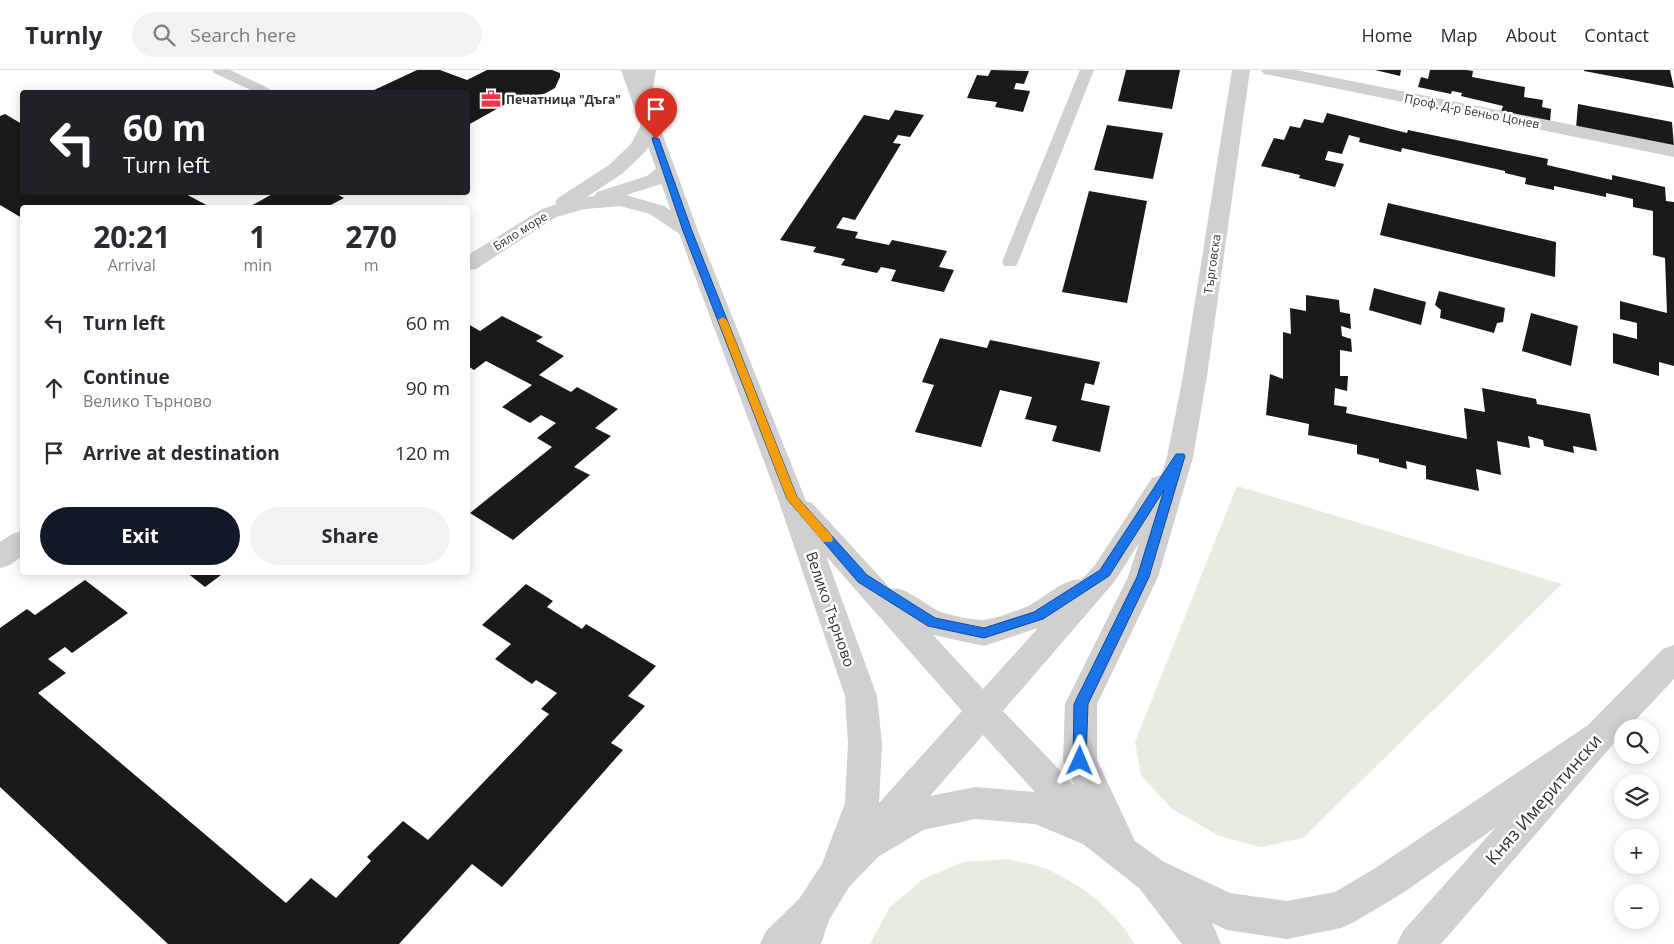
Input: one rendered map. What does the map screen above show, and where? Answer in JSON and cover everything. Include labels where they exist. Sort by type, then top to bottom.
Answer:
[{"type":"street","name":"Велико Търново","points":[[630,70],[688,231],[792,499],[861,696],[865,743],[862,802],[836,874],[808,927],[779,944]]},
{"type":"street","points":[[642,100],[647,70]]},
{"type":"street","name":"Търговска","points":[[1108,842],[1080,761],[1081,704],[1143,577],[1180,456],[1195,376],[1241,70]]},
{"type":"street","name":"Проф. Д-р Беньо Цонев","points":[[1270,70],[1674,151]]},
{"type":"street","points":[[549,213],[616,169],[639,147],[650,123]]},
{"type":"street","points":[[600,180],[622,172],[645,168],[666,170]]},
{"type":"street","points":[[583,203],[654,180],[666,170]]},
{"type":"street","name":"Бяло море","points":[[470,263],[549,213],[583,203],[620,200],[657,210],[688,231]]},
{"type":"street","points":[[866,845],[1105,573],[1180,456]]},
{"type":"street","points":[[792,499],[983,712],[1108,842]]},
{"type":"street","points":[[0,556],[20,543]]},
{"type":"street","points":[[862,579],[932,623],[984,633],[1039,615],[1105,573]]},
{"type":"street","name":"Княз Имеритински","points":[[1416,944],[1600,735],[1674,658]]},
{"type":"street","points":[[1152,875],[1227,912],[1287,920],[1341,909],[1390,880],[1600,735]]},
{"type":"street","name":"Велико Търново","points":[[836,874],[866,845],[917,815],[975,803],[1036,808],[1108,842],[1152,875],[1193,925],[1202,944]]},
{"type":"lane","points":[[219,70],[261,90]]},
{"type":"lane","points":[[1010,262],[1088,70]]},
{"type":"shaded area","points":[[1237,486],[1562,584],[1303,838],[1261,847],[1219,836],[1171,808],[1141,775],[1135,742]]},
{"type":"shaded area","points":[[1008,859],[1048,870],[1088,893],[1120,922],[1134,944],[870,944],[890,907],[923,879],[963,862]]},
{"type":"building","name":"Печатница \"Дъга\"","points":[[417,70],[440,70],[467,80],[487,70],[552,70],[560,73],[555,88],[525,100],[518,97],[470,124],[470,90],[374,90]]},
{"type":"building","points":[[991,70],[1029,71],[1024,84],[1016,83],[1014,89],[1030,91],[1023,112],[995,107],[997,102],[967,98],[977,75],[988,76]]},
{"type":"building","points":[[1126,70],[1180,70],[1172,109],[1118,101]]},
{"type":"building","points":[[1375,70],[1401,70],[1400,76]]},
{"type":"building","points":[[1430,70],[1473,71],[1472,77],[1525,87],[1524,97],[1543,100],[1542,107],[1551,109],[1550,122],[1501,112],[1503,106],[1461,96],[1462,93],[1452,91],[1451,94],[1418,87],[1421,77],[1428,79]]},
{"type":"building","points":[[1670,70],[1674,88],[1584,71]]},
{"type":"building","points":[[1578,104],[1672,122],[1674,147],[1576,128]]},
{"type":"building","points":[[895,110],[924,115],[910,137],[898,135],[893,143],[901,144],[855,220],[843,217],[836,228],[858,232],[855,238],[889,245],[892,240],[947,251],[939,267],[954,270],[944,292],[891,281],[896,270],[881,267],[877,273],[841,265],[845,259],[813,252],[816,247],[780,240],[864,115],[889,120]]},
{"type":"building","points":[[1327,113],[1407,133],[1408,130],[1548,159],[1547,165],[1612,180],[1612,175],[1665,187],[1666,201],[1674,202],[1674,366],[1659,362],[1659,376],[1613,363],[1613,333],[1637,339],[1637,323],[1620,319],[1620,301],[1667,313],[1665,258],[1653,255],[1653,211],[1633,207],[1633,199],[1606,193],[1606,197],[1554,186],[1554,190],[1525,184],[1526,178],[1505,173],[1505,171],[1402,148],[1401,152],[1359,142],[1360,138],[1349,135],[1342,154],[1328,151],[1325,160],[1344,164],[1335,187],[1299,178],[1300,175],[1261,166],[1274,138],[1284,140],[1290,126],[1300,128],[1304,119],[1323,123]]},
{"type":"building","points":[[5,114],[20,123],[20,195],[188,195],[206,205],[20,205],[20,217],[0,205],[0,116]]},
{"type":"building","points":[[1107,125],[1163,133],[1153,179],[1094,170]]},
{"type":"building","points":[[1089,191],[1147,201],[1127,303],[1062,292]]},
{"type":"building","points":[[271,195],[338,195],[344,198],[331,205],[252,205]]},
{"type":"building","points":[[1388,203],[1556,242],[1555,277],[1380,235]]},
{"type":"building","points":[[1374,288],[1426,302],[1421,325],[1369,310]]},
{"type":"building","points":[[1439,291],[1505,308],[1503,322],[1497,323],[1494,333],[1440,318],[1441,310],[1435,305]]},
{"type":"building","points":[[1306,295],[1339,300],[1340,312],[1350,314],[1351,329],[1341,326],[1342,336],[1351,339],[1352,352],[1340,350],[1340,376],[1348,376],[1347,391],[1335,388],[1334,405],[1347,407],[1346,413],[1467,439],[1464,408],[1485,412],[1482,388],[1536,399],[1537,404],[1590,414],[1597,451],[1573,446],[1574,453],[1544,446],[1543,440],[1528,436],[1530,448],[1497,441],[1501,475],[1476,469],[1479,491],[1426,479],[1426,466],[1406,461],[1407,469],[1379,462],[1379,459],[1357,454],[1357,445],[1308,435],[1309,424],[1266,415],[1270,374],[1283,379],[1283,332],[1291,334],[1290,308],[1306,311]]},
{"type":"building","points":[[1531,313],[1578,326],[1571,366],[1522,351]]},
{"type":"building","points":[[502,316],[543,337],[536,341],[564,356],[539,375],[571,392],[577,387],[618,409],[595,428],[611,436],[574,467],[590,475],[513,540],[470,513],[552,447],[537,438],[556,423],[541,415],[530,423],[502,407],[532,385],[486,361],[474,370],[470,367],[470,325],[480,331]]},
{"type":"building","points":[[940,338],[987,348],[990,340],[1100,362],[1094,385],[1085,383],[1081,400],[1110,406],[1100,452],[1052,441],[1057,426],[1025,419],[1032,397],[1000,390],[981,447],[915,432],[934,385],[922,382]]},
{"type":"building","points":[[190,575],[221,575],[205,587]]},
{"type":"building","points":[[85,580],[128,613],[72,653],[65,647],[48,659],[66,673],[38,693],[286,903],[311,878],[336,898],[371,861],[367,857],[403,821],[428,840],[549,714],[541,709],[557,693],[536,680],[532,684],[495,659],[511,644],[482,625],[526,584],[553,601],[547,607],[582,629],[586,624],[656,666],[628,696],[645,706],[611,743],[623,750],[502,887],[472,864],[399,944],[168,944],[0,787],[0,628],[27,609],[35,615]]},
{"type":"slow traffic","points":[[723,320],[792,499],[828,539]]},
{"type":"place","name":"Печатница \"Дъга\"","points":[[491,99]]},
{"type":"route","points":[[656,139],[688,231],[792,499],[862,579],[932,623],[984,633],[1039,615],[1105,573],[1180,456],[1143,577],[1081,704],[1080,761]]}]
